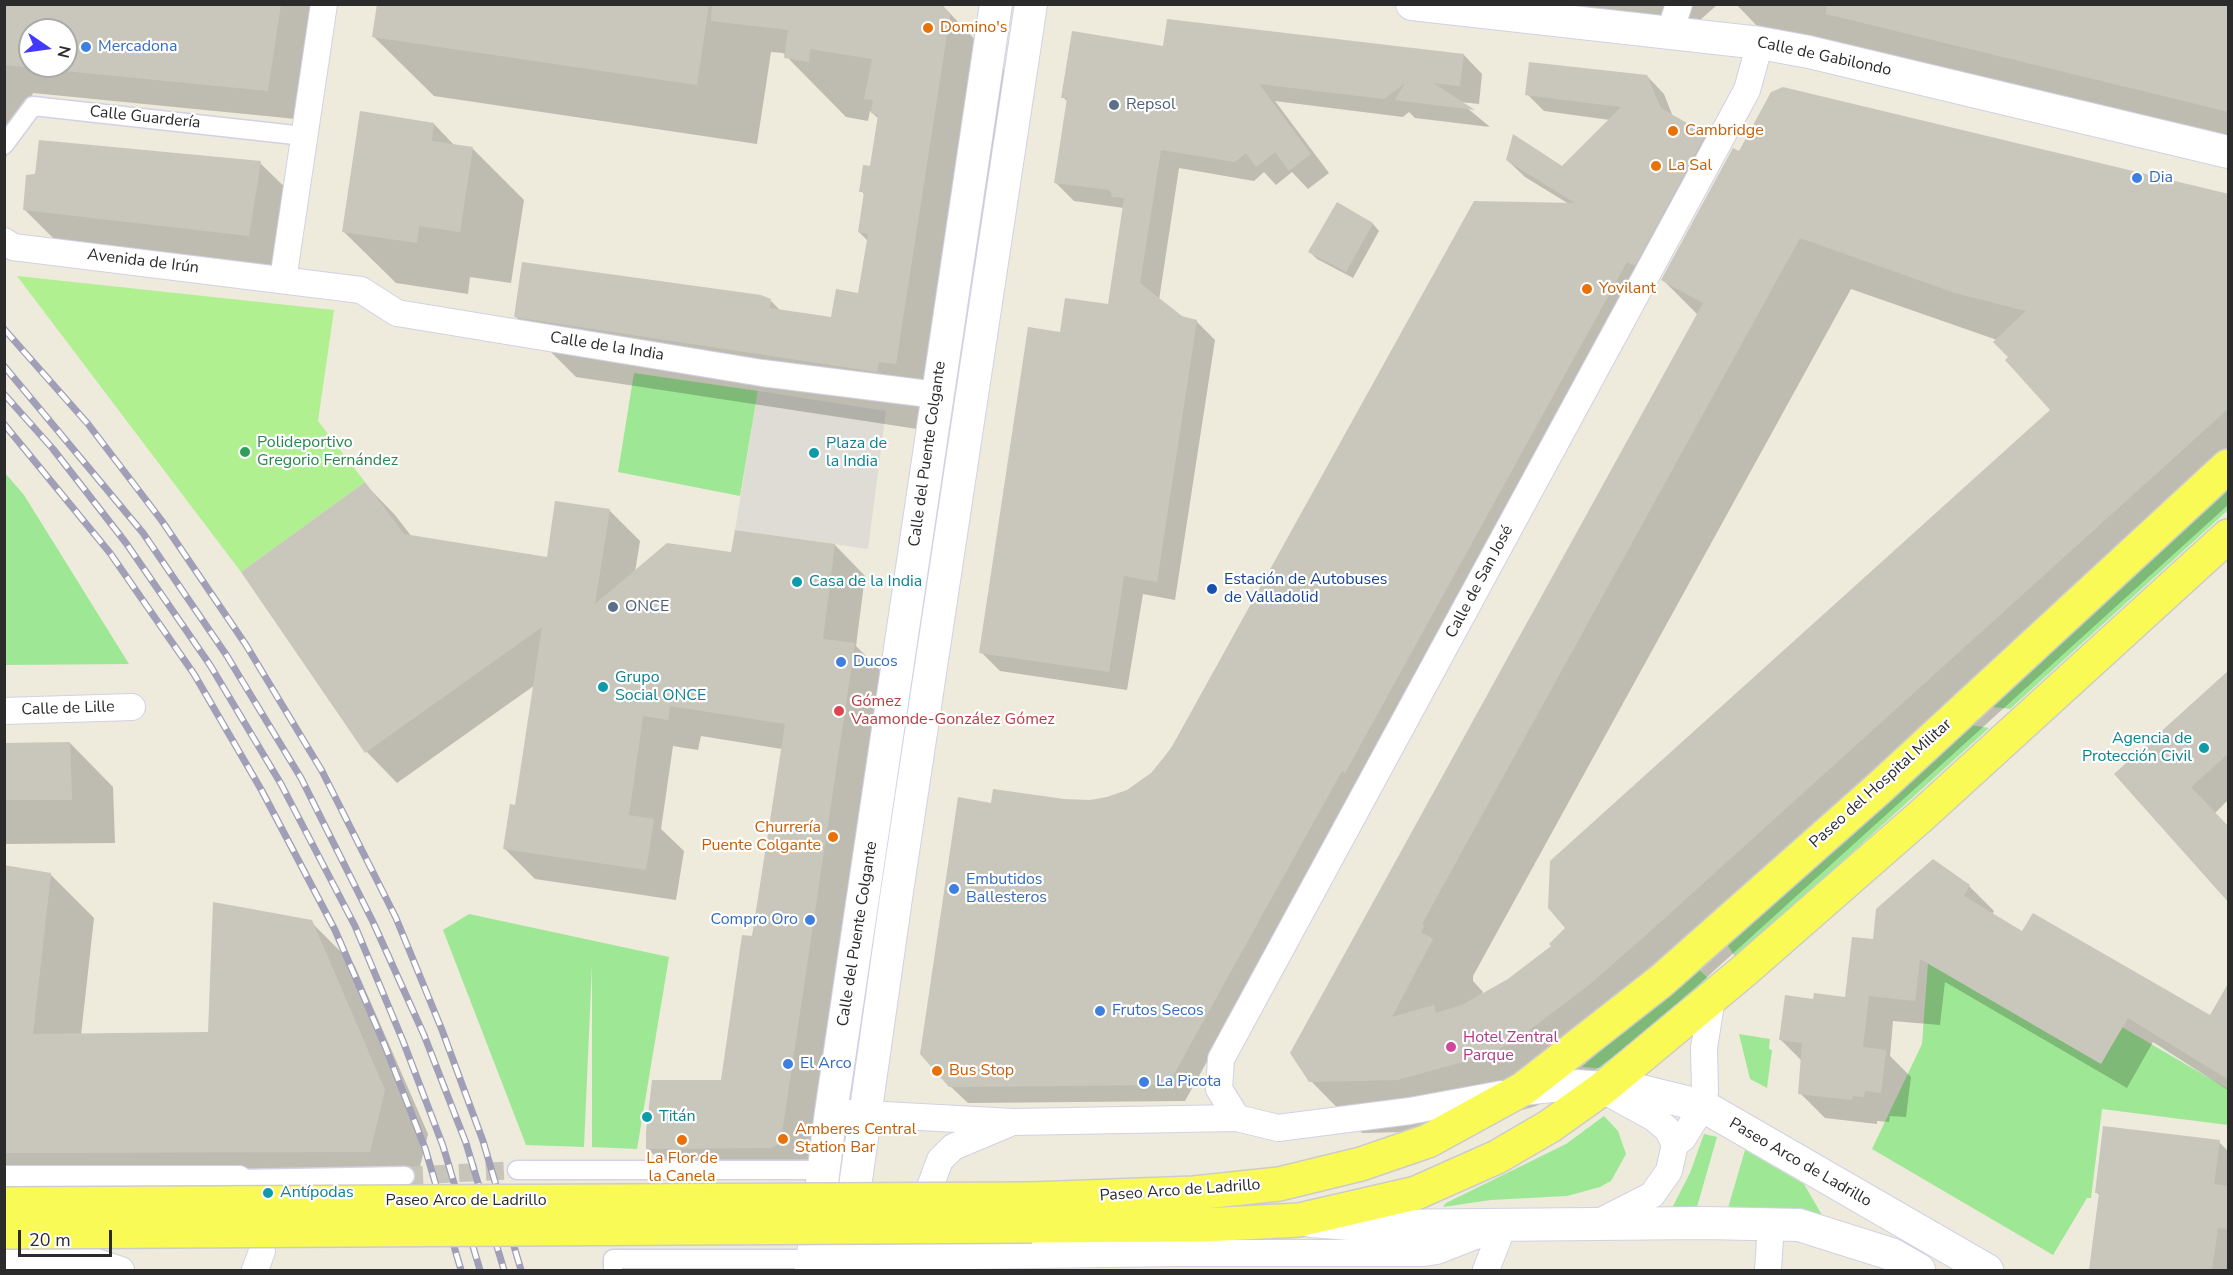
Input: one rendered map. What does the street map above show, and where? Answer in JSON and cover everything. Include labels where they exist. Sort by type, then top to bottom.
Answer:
[{"type":"main road","name":"Paseo del Hospital Militar","points":[[1523,1089],[1661,981],[1878,789],[2229,466]]},
{"type":"main road","points":[[1602,1089],[1712,998],[1921,816],[2229,536]]},
{"type":"main road","name":"Paseo Arco de Ladrillo","points":[[4,1232],[1032,1213],[1280,1184],[1361,1164],[1428,1141],[1523,1089]]},
{"type":"main road","name":"Paseo Arco de Ladrillo","points":[[4,1204],[1032,1213],[1204,1226],[1299,1220],[1426,1188],[1497,1157],[1550,1126],[1602,1089]]},
{"type":"street","points":[[283,279],[324,4]]},
{"type":"street","name":"Calle del Puente Colgante","points":[[811,1265],[822,1170],[996,4]]},
{"type":"street","name":"Calle del Puente Colgante","points":[[842,1264],[1031,4]]},
{"type":"street","name":"Calle de Gabilondo","points":[[1412,4],[1675,18],[1760,43],[1809,52],[2229,152]]},
{"type":"street","name":"Calle de San José","points":[[1237,1118],[1219,1089],[1221,1059],[1747,90],[1760,43]]},
{"type":"street","name":"Calle Guardería","points":[[4,145],[33,106],[304,136]]},
{"type":"street","name":"Avenida de Irún","points":[[4,241],[14,247],[283,279]]},
{"type":"street","name":"Calle de la India","points":[[283,279],[361,290],[397,313],[762,373],[936,395]]},
{"type":"street","name":"Calle de Lille","points":[[4,711],[132,707]]},
{"type":"street","points":[[1674,1144],[1683,1138],[1703,1106],[1706,1091],[1704,1048],[1712,998]]},
{"type":"street","name":"Paseo Arco de Ladrillo","points":[[831,1112],[1013,1122],[1237,1118],[1278,1128],[1427,1108],[1523,1089],[1560,1085],[1646,1091],[1703,1106],[1987,1270]]},
{"type":"street","name":"Paseo Arco de Ladrillo","points":[[1593,1224],[1652,1195],[1670,1171],[1674,1144],[1667,1129],[1654,1118],[1602,1089]]},
{"type":"street","name":"Paseo Arco de Ladrillo","points":[[948,1256],[928,1238],[923,1224],[931,1184],[940,1160],[953,1147],[1013,1122]]},
{"type":"street","name":"Paseo Arco de Ladrillo","points":[[517,1170],[822,1170]]},
{"type":"street","name":"Paseo Arco de Ladrillo","points":[[4,1179],[405,1176]]},
{"type":"street","name":"Paseo Arco de Ladrillo","points":[[1299,1220],[1375,1226],[1799,1225],[1904,1267]]},
{"type":"street","points":[[1486,1270],[1504,1224]]},
{"type":"street","name":"Paseo Arco de Ladrillo","points":[[613,1270],[613,1259],[811,1265],[948,1256],[1424,1254],[1444,1249],[1504,1224]]},
{"type":"street","points":[[1768,1270],[1771,1224]]},
{"type":"street","points":[[4,1260],[94,1261],[121,1270]]},
{"type":"green space","name":"Polideportivo Gregorio Fernández","points":[[17,276],[334,310],[318,421],[365,482],[241,572]]},
{"type":"green space","points":[[634,373],[758,391],[740,496],[618,472]]},
{"type":"green space","points":[[5,473],[24,495],[129,664],[5,665]]},
{"type":"green space","points":[[2228,485],[2228,510],[2010,709],[1984,706]]},
{"type":"green space","points":[[1964,724],[1989,728],[1736,958],[1726,943]]},
{"type":"green space","points":[[469,914],[669,957],[637,1149],[592,1147],[592,965],[584,1147],[526,1145],[443,930]]},
{"type":"green space","points":[[1928,963],[2122,1027],[2228,1089],[2228,1125],[2102,1109],[2091,1198],[2087,1198],[2053,1255],[1872,1149],[1922,1044]]},
{"type":"green space","points":[[1696,967],[1709,979],[1609,1069],[1582,1067]]},
{"type":"green space","points":[[1739,1034],[1770,1039],[1769,1049],[1772,1050],[1767,1088],[1750,1079]]},
{"type":"green space","points":[[1604,1116],[1618,1131],[1626,1154],[1611,1181],[1600,1187],[1567,1196],[1491,1200],[1443,1207],[1446,1203],[1566,1144]]},
{"type":"green space","points":[[1704,1134],[1717,1137],[1697,1207],[1672,1208],[1690,1173]]},
{"type":"green space","points":[[1745,1150],[1804,1184],[1822,1215],[1754,1208],[1728,1208]]},
{"type":"shaded area","name":"Plaza de la India","points":[[758,391],[886,411],[868,549],[735,530]]},
{"type":"building","points":[[4,4],[281,4],[268,91],[78,72],[78,18],[18,18],[18,66],[4,65]]},
{"type":"building","points":[[377,4],[709,4],[697,85],[372,37]]},
{"type":"building","points":[[712,4],[942,4],[950,15],[896,364],[879,362],[877,372],[514,317],[522,262],[761,295],[771,299],[770,308],[831,317],[836,289],[858,293],[868,234],[858,232],[864,192],[859,192],[863,165],[870,166],[878,115],[871,113],[873,100],[864,99],[872,59],[810,49],[809,62],[784,58],[788,30],[711,21]]},
{"type":"building","points":[[1827,4],[2229,4],[2229,112],[1826,14]]},
{"type":"building","points":[[1167,19],[1464,54],[1460,86],[1433,83],[1475,110],[1395,100],[1405,83],[1384,99],[1259,84],[1311,154],[1289,171],[1275,152],[1256,167],[1246,153],[1235,162],[1161,150],[1140,283],[1182,316],[1197,320],[1157,582],[1124,576],[1109,672],[979,653],[1028,327],[1060,332],[1065,298],[1108,304],[1124,198],[1112,197],[1110,190],[1054,183],[1067,98],[1061,98],[1072,31],[1163,46]]},
{"type":"building","points":[[1529,62],[1647,75],[1661,108],[1706,134],[1635,266],[1627,262],[1345,773],[1342,771],[1168,1085],[949,1087],[920,1054],[958,797],[991,803],[993,789],[1064,799],[1090,800],[1107,797],[1127,790],[1151,773],[1170,750],[1474,201],[1575,203],[1506,160],[1513,134],[1562,166],[1621,107],[1525,95]]},
{"type":"building","points":[[1783,87],[2229,194],[2229,408],[1645,936],[1589,985],[1515,1041],[1485,1056],[1397,1080],[1309,1082],[1290,1053],[1703,303],[1661,280],[1733,148],[1739,151],[1771,92]],"holes":[[[1800,238],[1955,293],[2026,311],[1993,342],[2008,357],[2005,360],[2050,410],[1550,861],[1548,908],[1565,928],[1549,944],[1551,946],[1508,979],[1462,1005],[1436,1013],[1434,1005],[1392,1017],[1433,939],[1421,932],[1424,926],[1422,924]]]},
{"type":"building","points":[[360,111],[434,123],[432,141],[473,147],[460,232],[419,226],[417,243],[342,232]]},
{"type":"building","points":[[39,140],[261,161],[249,236],[23,210],[26,175],[35,174]]},
{"type":"building","points":[[1337,202],[1373,223],[1346,272],[1308,252]]},
{"type":"building","points":[[365,482],[404,534],[547,557],[555,501],[610,509],[595,604],[667,543],[731,552],[735,530],[835,544],[823,639],[855,643],[781,1140],[777,1145],[771,1148],[646,1149],[646,1132],[652,1080],[721,1080],[742,935],[752,936],[785,724],[670,706],[668,720],[643,716],[629,815],[654,819],[646,870],[503,849],[510,804],[515,805],[542,627],[365,753],[241,572]]},
{"type":"building","points":[[2229,670],[2229,753],[2191,787],[2229,827],[2229,903],[2114,774]]},
{"type":"building","points":[[70,742],[72,800],[4,800],[4,743]]},
{"type":"building","points":[[1933,859],[1970,885],[1964,896],[2022,931],[2033,913],[2210,1015],[2229,982],[2229,1080],[2128,1018],[2101,1064],[1920,959],[1915,1001],[1869,996],[1863,1047],[1886,1050],[1881,1093],[1865,1091],[1864,1097],[1853,1096],[1852,1100],[1798,1094],[1802,1043],[1779,1040],[1785,995],[1813,999],[1814,993],[1845,997],[1852,937],[1873,939],[1876,909]]},
{"type":"building","points":[[4,865],[51,873],[33,1034],[208,1032],[213,902],[312,920],[385,1090],[370,1152],[4,1153]]},
{"type":"building","points":[[2103,1126],[2220,1140],[2214,1184],[2229,1186],[2229,1229],[2218,1228],[2212,1270],[2089,1270],[2099,1193],[2095,1193]]},
{"type":"tunnel","points":[[405,1176],[517,1170]]},
{"type":"railway","points":[[4,329],[88,424],[162,521],[246,645],[322,771],[396,918],[442,1030],[483,1141],[521,1270]]},
{"type":"railway","points":[[4,366],[143,533],[227,656],[301,778],[373,922],[424,1035],[466,1143],[504,1270]]},
{"type":"railway","points":[[4,394],[53,449],[126,543],[210,665],[281,784],[355,926],[403,1041],[443,1146],[480,1270]]},
{"type":"railway","points":[[4,424],[110,553],[194,674],[262,791],[335,930],[385,1046],[425,1148],[461,1270]]},
{"type":"place","name":"Domino's","points":[[928,28]]},
{"type":"place","name":"Mercadona","points":[[86,47]]},
{"type":"place","name":"Repsol","points":[[1114,105]]},
{"type":"place","name":"Cambridge","points":[[1673,131]]},
{"type":"place","name":"La Sal","points":[[1656,166]]},
{"type":"place","name":"Dia","points":[[2137,178]]},
{"type":"place","name":"Yovilant","points":[[1587,289]]},
{"type":"place","name":"Polideportivo Gregorio Fernández","points":[[245,452]]},
{"type":"place","name":"Plaza de la India","points":[[814,453]]},
{"type":"place","name":"Casa de la India","points":[[797,582]]},
{"type":"place","name":"Estación de Autobuses de Valladolid","points":[[1212,589]]},
{"type":"place","name":"ONCE","points":[[613,607]]},
{"type":"place","name":"Ducos","points":[[841,662]]},
{"type":"place","name":"Grupo Social ONCE","points":[[603,687]]},
{"type":"place","name":"Gómez Vaamonde-González Gómez","points":[[839,711]]},
{"type":"place","name":"Agencia de Protección Civil","points":[[2204,748]]},
{"type":"place","name":"Churrería Puente Colgante","points":[[833,837]]},
{"type":"place","name":"Embutidos Ballesteros","points":[[954,889]]},
{"type":"place","name":"Compro Oro","points":[[810,920]]},
{"type":"place","name":"Frutos Secos","points":[[1100,1011]]},
{"type":"place","name":"Hotel Zentral Parque","points":[[1451,1047]]},
{"type":"place","name":"El Arco","points":[[788,1064]]},
{"type":"place","name":"Bus Stop","points":[[937,1071]]},
{"type":"place","name":"La Picota","points":[[1144,1082]]},
{"type":"place","name":"Titán","points":[[647,1117]]},
{"type":"place","name":"Amberes Central Station Bar","points":[[783,1139]]},
{"type":"place","name":"La Flor de la Canela","points":[[682,1140]]},
{"type":"place","name":"Antípodas","points":[[268,1193]]}]
